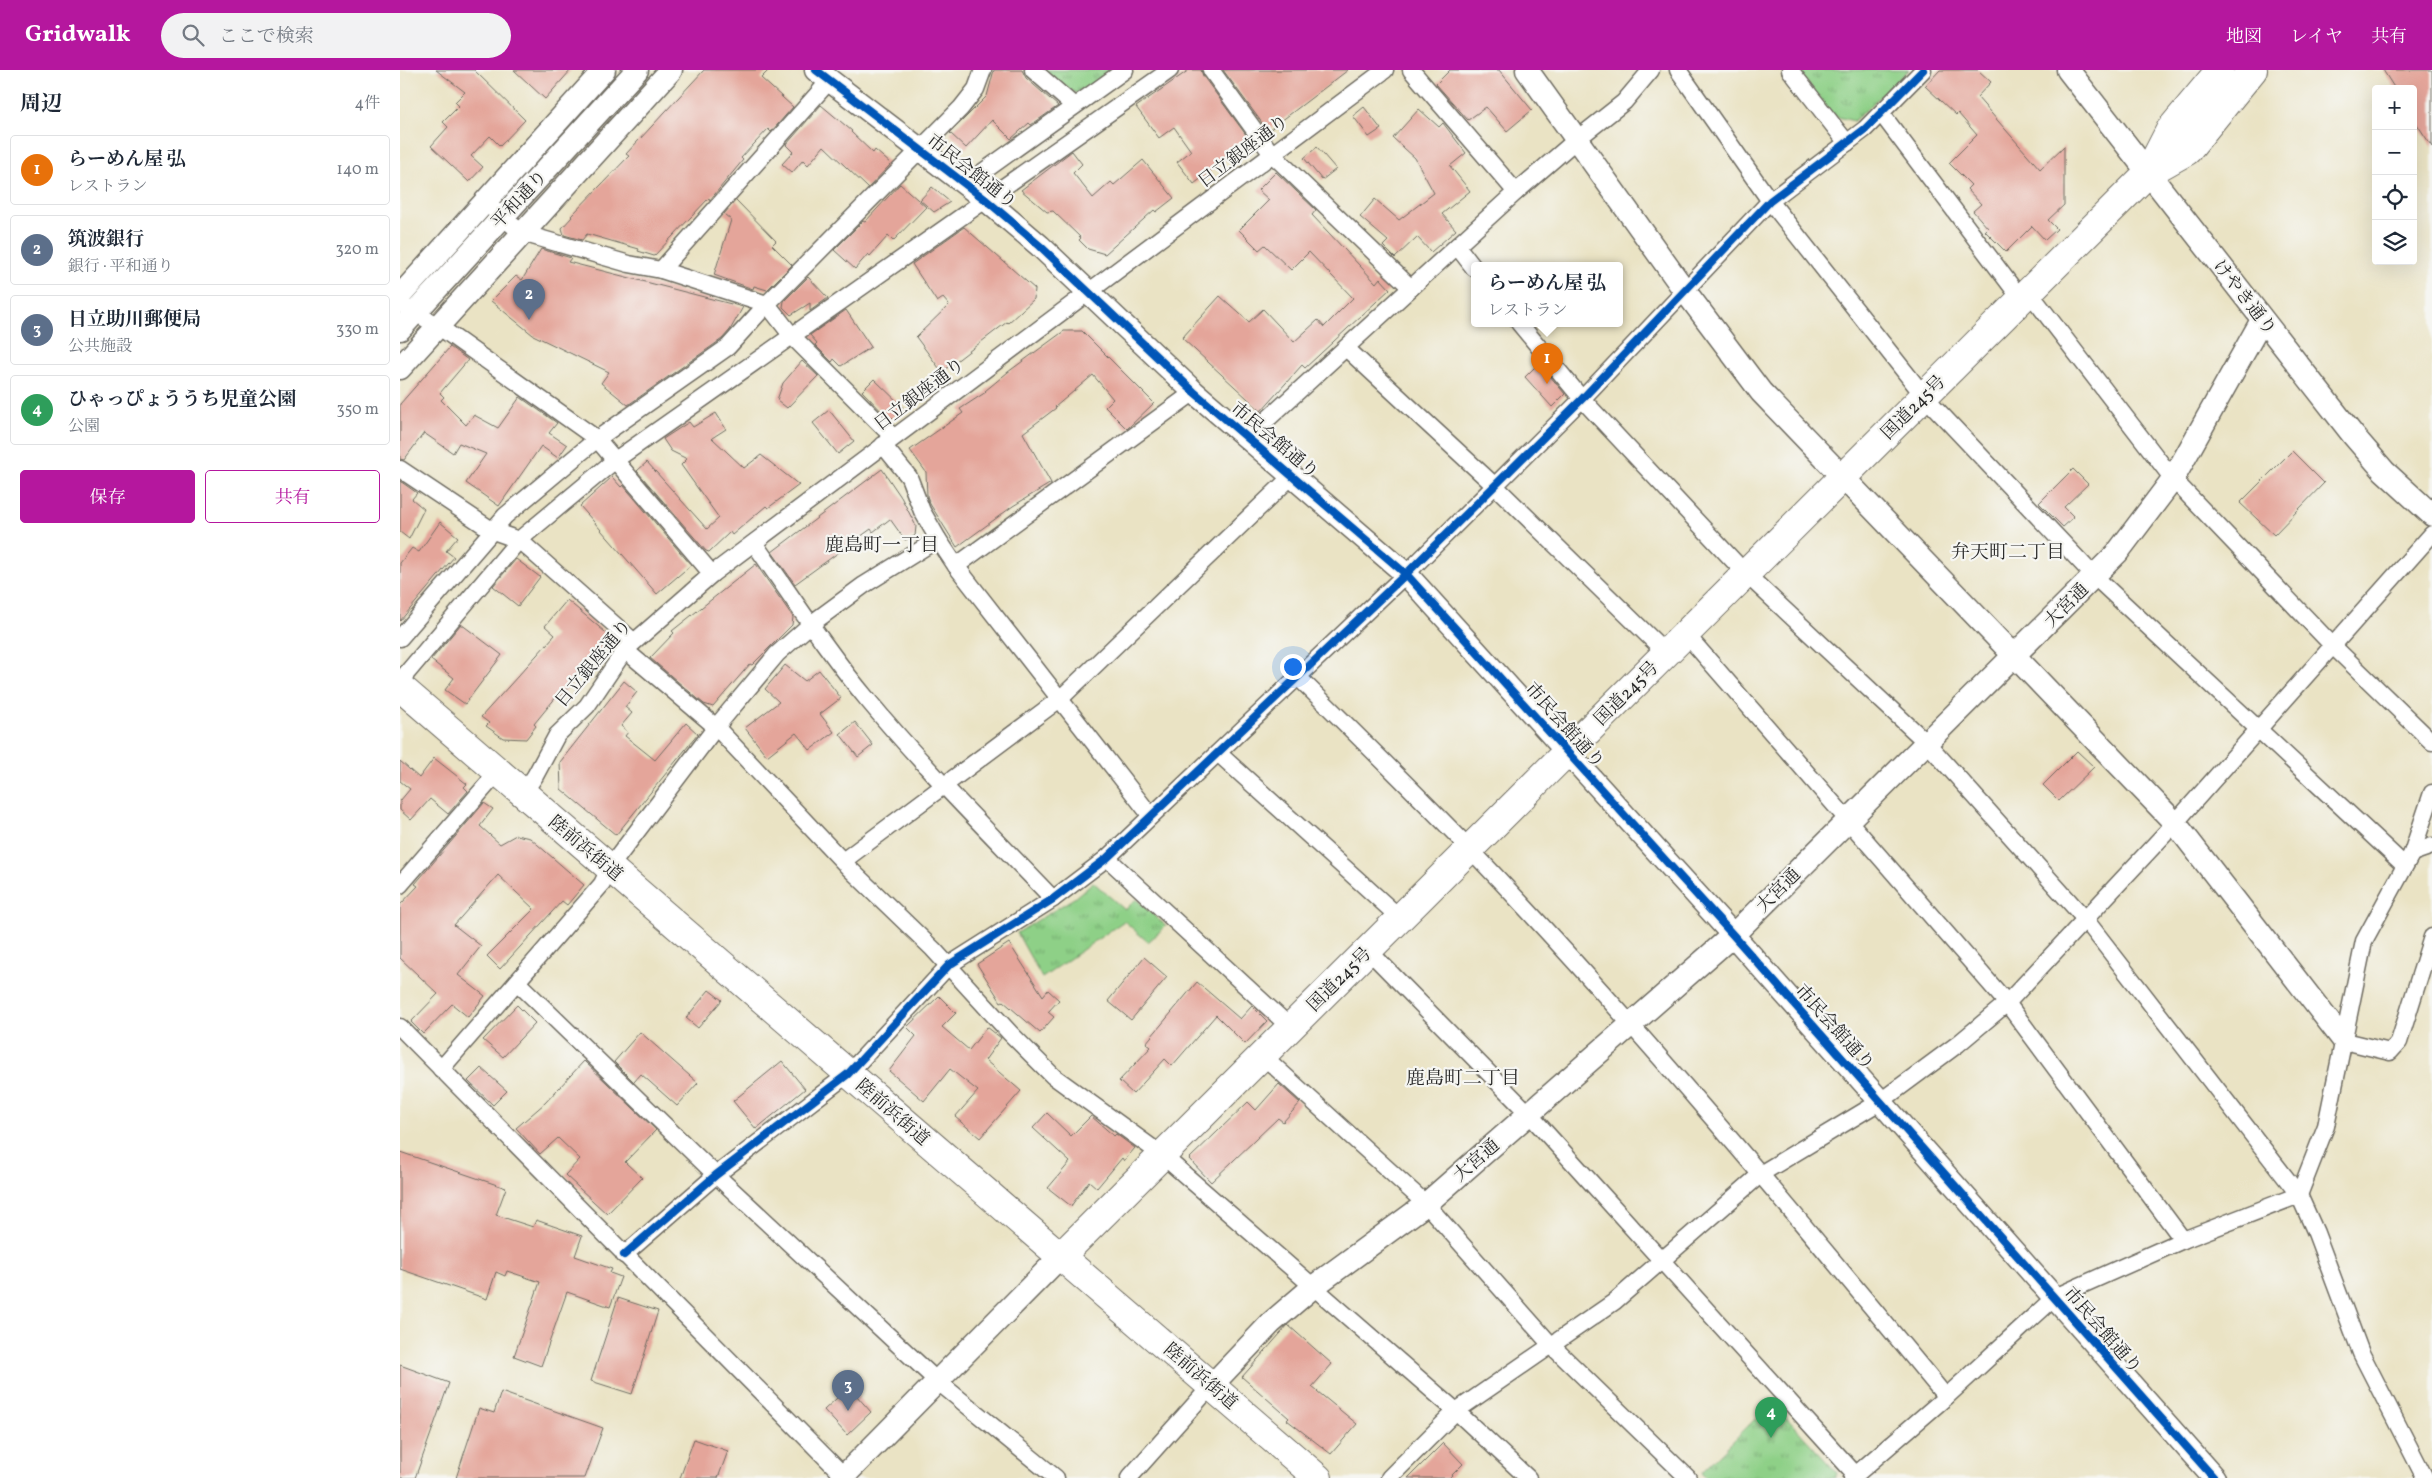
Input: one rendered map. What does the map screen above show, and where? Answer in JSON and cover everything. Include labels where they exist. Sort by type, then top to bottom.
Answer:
[{"type":"highway","name":"国道245号","points":[[2148,173],[2170,130],[2220,70]]},
{"type":"highway","name":"国道245号","points":[[1061,1256],[2148,173],[2187,151],[2253,70]]},
{"type":"highway","name":"陸前浜街道","points":[[401,689],[1318,1478]]},
{"type":"street","points":[[400,296],[604,70]]},
{"type":"street","name":"平和通り","points":[[405,315],[502,217],[637,70]]},
{"type":"street","points":[[400,368],[671,70]]},
{"type":"street","points":[[400,638],[505,516],[597,439],[728,347],[767,304],[961,108],[976,89],[983,70]]},
{"type":"street","points":[[1033,70],[1074,106]]},
{"type":"street","points":[[966,184],[1126,70]]},
{"type":"street","points":[[401,689],[519,540],[614,461],[1170,70]]},
{"type":"street","points":[[1211,70],[1271,153],[1411,288]]},
{"type":"street","name":"日立銀座通り","points":[[522,794],[535,776],[556,735],[587,706],[629,646],[712,574],[1089,292],[1271,153],[1385,70]]},
{"type":"street","points":[[1411,70],[1516,192]]},
{"type":"street","points":[[1527,70],[1685,291],[1761,392],[1841,478],[2016,655],[2175,823],[2344,1041],[2390,1052],[2399,1042],[2432,937]]},
{"type":"street","points":[[1248,437],[1516,192],[1576,140],[1624,102],[1651,70]]},
{"type":"street","points":[[1678,70],[1770,201],[1924,396],[2094,576],[2259,728],[2408,859]]},
{"type":"street","points":[[1790,70],[1847,143]]},
{"type":"street","points":[[624,1255],[716,1175],[848,1074],[949,965],[1054,899],[1107,858],[1406,574],[1582,399],[1770,201],[1847,143],[1881,113],[1924,70]]},
{"type":"street","name":"けやき通り","points":[[2068,70],[2353,435],[2384,471],[2432,516]]},
{"type":"street","points":[[661,270],[823,75]]},
{"type":"street","name":"市民会館通り","points":[[823,75],[986,200],[1089,292],[1194,392],[1293,475],[1406,574],[1568,750],[2214,1478]]},
{"type":"street","points":[[1881,113],[2173,479],[2333,646],[2432,742]]},
{"type":"street","points":[[484,203],[522,234],[629,264],[661,270],[767,304],[792,336],[888,441],[909,476],[922,511],[938,540],[956,566],[1152,816]]},
{"type":"street","points":[[1456,246],[1471,264]]},
{"type":"street","points":[[405,315],[438,326],[597,439],[712,574]]},
{"type":"street","name":"大宮通","points":[[1212,1385],[1270,1323],[1313,1286],[1426,1204],[1733,935],[2117,553],[2173,479],[2262,320]]},
{"type":"street","points":[[1522,327],[1582,399],[1745,573],[1927,743],[2085,919],[2299,1195],[2316,1233],[2361,1353],[2425,1478]]},
{"type":"street","points":[[1346,348],[1494,486],[1666,653]]},
{"type":"street","points":[[956,566],[1194,392]]},
{"type":"street","points":[[400,469],[493,530],[519,540],[716,727],[843,861],[949,965],[1010,1033],[1054,1076],[1162,1155],[1456,1411],[1528,1478]]},
{"type":"street","points":[[843,861],[1061,698],[1293,475]]},
{"type":"street","points":[[1389,1478],[1456,1411],[1614,1302],[1762,1173],[1881,1101],[1958,1044],[2007,1003],[2175,823],[2432,534]]},
{"type":"street","points":[[441,1069],[518,983],[602,884],[610,867],[716,727],[776,654],[810,624],[864,585],[938,540]]},
{"type":"street","points":[[754,543],[810,624],[867,699],[944,784],[1054,899]]},
{"type":"street","points":[[1685,633],[2007,1003],[2183,1240]]},
{"type":"street","points":[[1297,676],[1470,848],[1631,1025],[1762,1173],[1946,1397]]},
{"type":"street","points":[[1218,753],[1400,918]]},
{"type":"street","points":[[400,885],[498,773]]},
{"type":"street","points":[[1368,950],[1529,1114],[1854,1476],[1946,1397],[2055,1297],[2183,1240],[2299,1195],[2326,1126],[2364,941],[2408,859],[2432,794]]},
{"type":"street","points":[[2408,859],[2432,846]]},
{"type":"street","points":[[1107,858],[1290,1027]]},
{"type":"street","points":[[518,983],[716,1175],[936,1380],[1056,1478]]},
{"type":"street","points":[[400,1027],[844,1477],[936,1380],[1061,1256]]},
{"type":"street","points":[[1262,1055],[1426,1204],[1551,1345],[1688,1478]]},
{"type":"street","points":[[1129,1478],[1212,1385]]},
{"type":"green space","points":[[1043,70],[1119,70],[1095,87],[1081,93],[1066,88]]},
{"type":"green space","points":[[1797,70],[1909,70],[1854,121],[1833,116]]},
{"type":"green space","points":[[1093,882],[1125,910],[1136,899],[1166,926],[1148,942],[1124,921],[1042,978],[1017,933],[1074,898]]},
{"type":"green space","points":[[1772,1402],[1837,1473],[1835,1478],[1706,1478],[1701,1473]]},
{"type":"building","points":[[436,70],[474,70],[525,120],[500,146],[490,136],[471,156],[483,167],[469,182],[431,146],[448,127],[443,122],[459,106],[455,102],[465,92]]},
{"type":"building","points":[[514,70],[571,70],[545,99]]},
{"type":"building","points":[[704,70],[769,70],[761,78],[793,107],[771,132],[768,129],[741,158],[743,160],[710,200],[709,198],[654,256],[638,251],[639,249],[587,234],[582,240],[564,235],[562,228],[571,216],[629,156],[626,154]]},
{"type":"building","points":[[994,70],[1022,70],[1026,78],[1058,106],[1031,125],[1029,123],[1011,139],[992,120],[966,148],[950,133],[987,96]]},
{"type":"building","points":[[1189,70],[1201,70],[1203,76],[1252,143],[1239,152],[1237,150],[1194,184],[1177,162],[1191,151],[1174,127],[1159,138],[1136,107]]},
{"type":"building","points":[[1223,70],[1348,70],[1268,131]]},
{"type":"building","points":[[1450,70],[1499,70],[1532,110],[1507,131],[1486,107],[1468,120],[1436,84]]},
{"type":"building","points":[[1940,70],[1978,70],[1991,82],[1977,97],[2040,169],[2064,146],[2064,205],[2048,220],[2057,229],[2045,240],[2032,226],[2006,252],[1985,231],[1988,228],[1973,211],[1981,204],[1967,189],[1971,185],[1949,163],[1977,135],[1958,113],[1956,115],[1925,86]]},
{"type":"building","points":[[2383,70],[2432,70],[2432,147],[2417,124],[2417,85],[2392,85]]},
{"type":"building","points":[[821,105],[852,131],[873,153],[875,150],[891,164],[868,188],[824,146],[808,165],[803,160],[792,173],[782,164],[793,152],[786,145]]},
{"type":"building","points":[[1364,107],[1381,129],[1369,137],[1353,116]]},
{"type":"building","points":[[1419,109],[1439,127],[1443,123],[1466,153],[1450,166],[1470,191],[1442,214],[1456,230],[1431,252],[1417,237],[1395,258],[1383,246],[1388,241],[1360,217],[1375,199],[1399,220],[1434,193],[1415,158],[1393,138]]},
{"type":"building","points":[[1317,147],[1336,169],[1322,180],[1304,158]]},
{"type":"building","points":[[1072,151],[1082,164],[1073,173],[1093,198],[1111,182],[1114,185],[1143,160],[1174,198],[1156,212],[1154,210],[1105,254],[1088,249],[1079,240],[1081,238],[1053,211],[1047,212],[1021,190]]},
{"type":"building","points":[[1276,172],[1316,210],[1312,215],[1376,283],[1380,278],[1390,289],[1305,368],[1302,365],[1261,411],[1182,338],[1220,296],[1249,322],[1263,309],[1294,342],[1318,320],[1324,327],[1353,298],[1309,252],[1291,270],[1265,245],[1259,250],[1239,230],[1269,200],[1258,190]]},
{"type":"building","points":[[900,184],[926,207],[893,241],[888,236],[855,269],[834,250],[863,221],[865,222]]},
{"type":"building","points":[[932,187],[950,202],[934,212],[920,200]]},
{"type":"building","points":[[736,200],[776,241],[772,245],[792,265],[767,290],[754,286],[753,289],[714,275],[731,220],[724,214]]},
{"type":"building","points":[[964,227],[1035,289],[1034,299],[1008,323],[942,372],[916,337],[949,305],[943,298],[937,302],[912,264]]},
{"type":"building","points":[[541,249],[571,258],[568,262],[743,307],[730,330],[722,339],[628,405],[601,383],[609,372],[533,335],[491,301],[516,276],[522,280]]},
{"type":"building","points":[[808,277],[828,298],[810,311],[810,303],[791,315],[783,307],[784,301]]},
{"type":"building","points":[[846,310],[871,347],[841,366],[834,359],[832,362],[815,345],[817,343],[810,335]]},
{"type":"building","points":[[1064,331],[1082,331],[1154,403],[1127,429],[1105,407],[1113,399],[1093,375],[1056,408],[1023,433],[1051,483],[1013,506],[957,547],[930,504],[927,496],[926,472],[910,450],[963,413],[960,409],[986,392],[1008,372]]},
{"type":"building","points":[[450,347],[468,360],[440,393],[444,397],[441,400],[466,425],[474,415],[498,428],[520,397],[557,423],[549,433],[567,445],[558,458],[541,446],[499,506],[466,483],[486,454],[459,443],[453,453],[424,433],[404,460],[400,459],[400,404]]},
{"type":"building","points":[[802,361],[818,376],[787,408],[777,400],[783,383]]},
{"type":"building","points":[[1539,363],[1565,394],[1552,407],[1525,377]]},
{"type":"building","points":[[874,379],[903,407],[890,420],[862,391]]},
{"type":"building","points":[[829,410],[854,441],[838,454],[813,423]]},
{"type":"building","points":[[716,413],[726,429],[712,438],[744,468],[761,455],[799,485],[768,508],[766,506],[732,535],[730,532],[709,552],[706,551],[637,471],[647,462],[707,529],[719,518],[681,465],[687,459],[671,451],[663,439],[689,422],[693,427]]},
{"type":"building","points":[[2292,451],[2324,483],[2274,535],[2240,503]]},
{"type":"building","points":[[882,469],[901,497],[916,526],[915,536],[905,540],[890,519],[873,532],[871,529],[795,584],[772,552]]},
{"type":"building","points":[[2073,469],[2088,484],[2064,507],[2074,517],[2063,527],[2039,503]]},
{"type":"building","points":[[612,477],[621,487],[623,485],[691,565],[657,594],[580,506]]},
{"type":"building","points":[[400,481],[417,493],[412,499],[424,509],[409,539],[400,532]]},
{"type":"building","points":[[440,522],[458,537],[446,551],[454,557],[400,621],[400,563],[412,548],[419,552]]},
{"type":"building","points":[[516,559],[540,577],[518,606],[493,586]]},
{"type":"building","points":[[756,564],[793,617],[792,625],[752,665],[750,664],[713,707],[704,704],[650,658],[674,633],[672,631]]},
{"type":"building","points":[[567,600],[611,637],[559,698],[557,696],[534,724],[536,726],[526,739],[503,738],[486,726],[489,723],[481,717],[555,635],[545,626]]},
{"type":"building","points":[[461,624],[502,655],[465,704],[445,690],[454,678],[431,660]]},
{"type":"building","points":[[785,665],[805,681],[819,670],[841,698],[820,714],[834,732],[810,750],[796,733],[767,756],[745,728],[779,702],[765,689]]},
{"type":"building","points":[[624,681],[637,692],[625,707],[632,713],[621,726],[628,732],[625,736],[655,760],[686,723],[698,734],[616,835],[561,789],[560,762]]},
{"type":"building","points":[[855,722],[873,745],[858,757],[840,734]]},
{"type":"building","points":[[2077,751],[2094,767],[2059,801],[2043,785]]},
{"type":"building","points":[[434,758],[467,784],[464,787],[468,791],[448,814],[430,799],[411,820],[400,810],[400,801],[410,789],[400,781],[400,761],[419,778]]},
{"type":"building","points":[[484,803],[493,809],[480,826],[500,844],[516,835],[530,838],[584,885],[567,905],[562,901],[500,969],[487,956],[534,909],[498,875],[454,925],[481,946],[458,975],[485,996],[468,1017],[452,1004],[423,1034],[411,1022],[438,994],[400,958],[400,905],[418,886],[415,884]]},
{"type":"building","points":[[1009,943],[1043,996],[1048,990],[1059,1000],[1048,1012],[1054,1017],[1040,1033],[1003,1001],[1001,1002],[977,964]]},
{"type":"building","points":[[1144,957],[1167,977],[1131,1020],[1108,1001]]},
{"type":"building","points":[[1197,982],[1240,1019],[1252,1006],[1267,1021],[1245,1044],[1216,1015],[1172,1066],[1165,1059],[1133,1094],[1119,1081],[1151,1047],[1146,1043]]},
{"type":"building","points":[[709,990],[722,1000],[698,1028],[686,1018]]},
{"type":"building","points":[[939,996],[956,1013],[942,1027],[969,1050],[987,1027],[1001,1038],[985,1060],[1021,1091],[980,1138],[955,1117],[978,1091],[950,1069],[924,1101],[889,1071],[916,1036],[907,1027]]},
{"type":"building","points":[[517,1005],[535,1023],[503,1057],[483,1040]]},
{"type":"building","points":[[640,1032],[698,1083],[677,1106],[641,1074],[634,1082],[614,1062]]},
{"type":"building","points":[[584,1061],[656,1130],[625,1162],[642,1178],[607,1214],[565,1175],[580,1159],[558,1138],[540,1154],[516,1128],[545,1103]]},
{"type":"building","points":[[782,1061],[805,1089],[756,1129],[733,1101]]},
{"type":"building","points":[[481,1068],[507,1091],[493,1105],[468,1081]]},
{"type":"building","points":[[1279,1084],[1300,1103],[1283,1122],[1278,1118],[1211,1182],[1189,1159],[1248,1102],[1256,1110]]},
{"type":"building","points":[[1047,1113],[1071,1136],[1091,1116],[1114,1136],[1116,1134],[1135,1148],[1124,1161],[1122,1158],[1097,1188],[1089,1181],[1071,1206],[1048,1188],[1070,1162],[1033,1128]]},
{"type":"building","points":[[400,1152],[506,1188],[496,1215],[533,1227],[536,1220],[582,1236],[575,1256],[612,1269],[610,1273],[621,1277],[610,1307],[567,1292],[541,1366],[514,1356],[540,1282],[507,1271],[505,1276],[496,1272],[487,1299],[400,1269]]},
{"type":"building","points":[[618,1298],[658,1311],[632,1394],[591,1381]]},
{"type":"building","points":[[1288,1325],[1332,1364],[1312,1387],[1357,1424],[1331,1454],[1287,1420],[1289,1418],[1242,1377]]},
{"type":"building","points":[[400,1365],[449,1383],[415,1478],[400,1478]]},
{"type":"building","points":[[849,1387],[871,1412],[847,1435],[824,1410]]},
{"type":"building","points":[[501,1392],[603,1428],[585,1478],[456,1478],[479,1408],[494,1413]]},
{"type":"building","points":[[694,1439],[728,1451],[718,1478],[680,1478]]},
{"type":"building","points":[[1443,1443],[1463,1464],[1449,1478],[1408,1478]]},
{"type":"cycle path","points":[[816,70],[986,200],[1040,246],[1194,392],[1406,574],[1733,935],[2214,1478]]},
{"type":"cycle path","points":[[624,1255],[716,1175],[848,1074],[949,965],[1053,899],[1107,858],[1406,574],[1582,399],[1770,201],[1865,129],[1923,70]]},
{"type":"place","name":"筑波銀行","points":[[529,320]]},
{"type":"place","name":"らーめん屋 弘","points":[[1547,384]]},
{"type":"place","name":"日立助川郵便局","points":[[848,1411]]},
{"type":"place","name":"ひゃっぴょううち児童公園","points":[[1771,1438]]},
{"type":"district","name":"鹿島町一丁目","points":[[882,544]]},
{"type":"district","name":"弁天町二丁目","points":[[2008,551]]},
{"type":"district","name":"鹿島町二丁目","points":[[1463,1077]]}]
